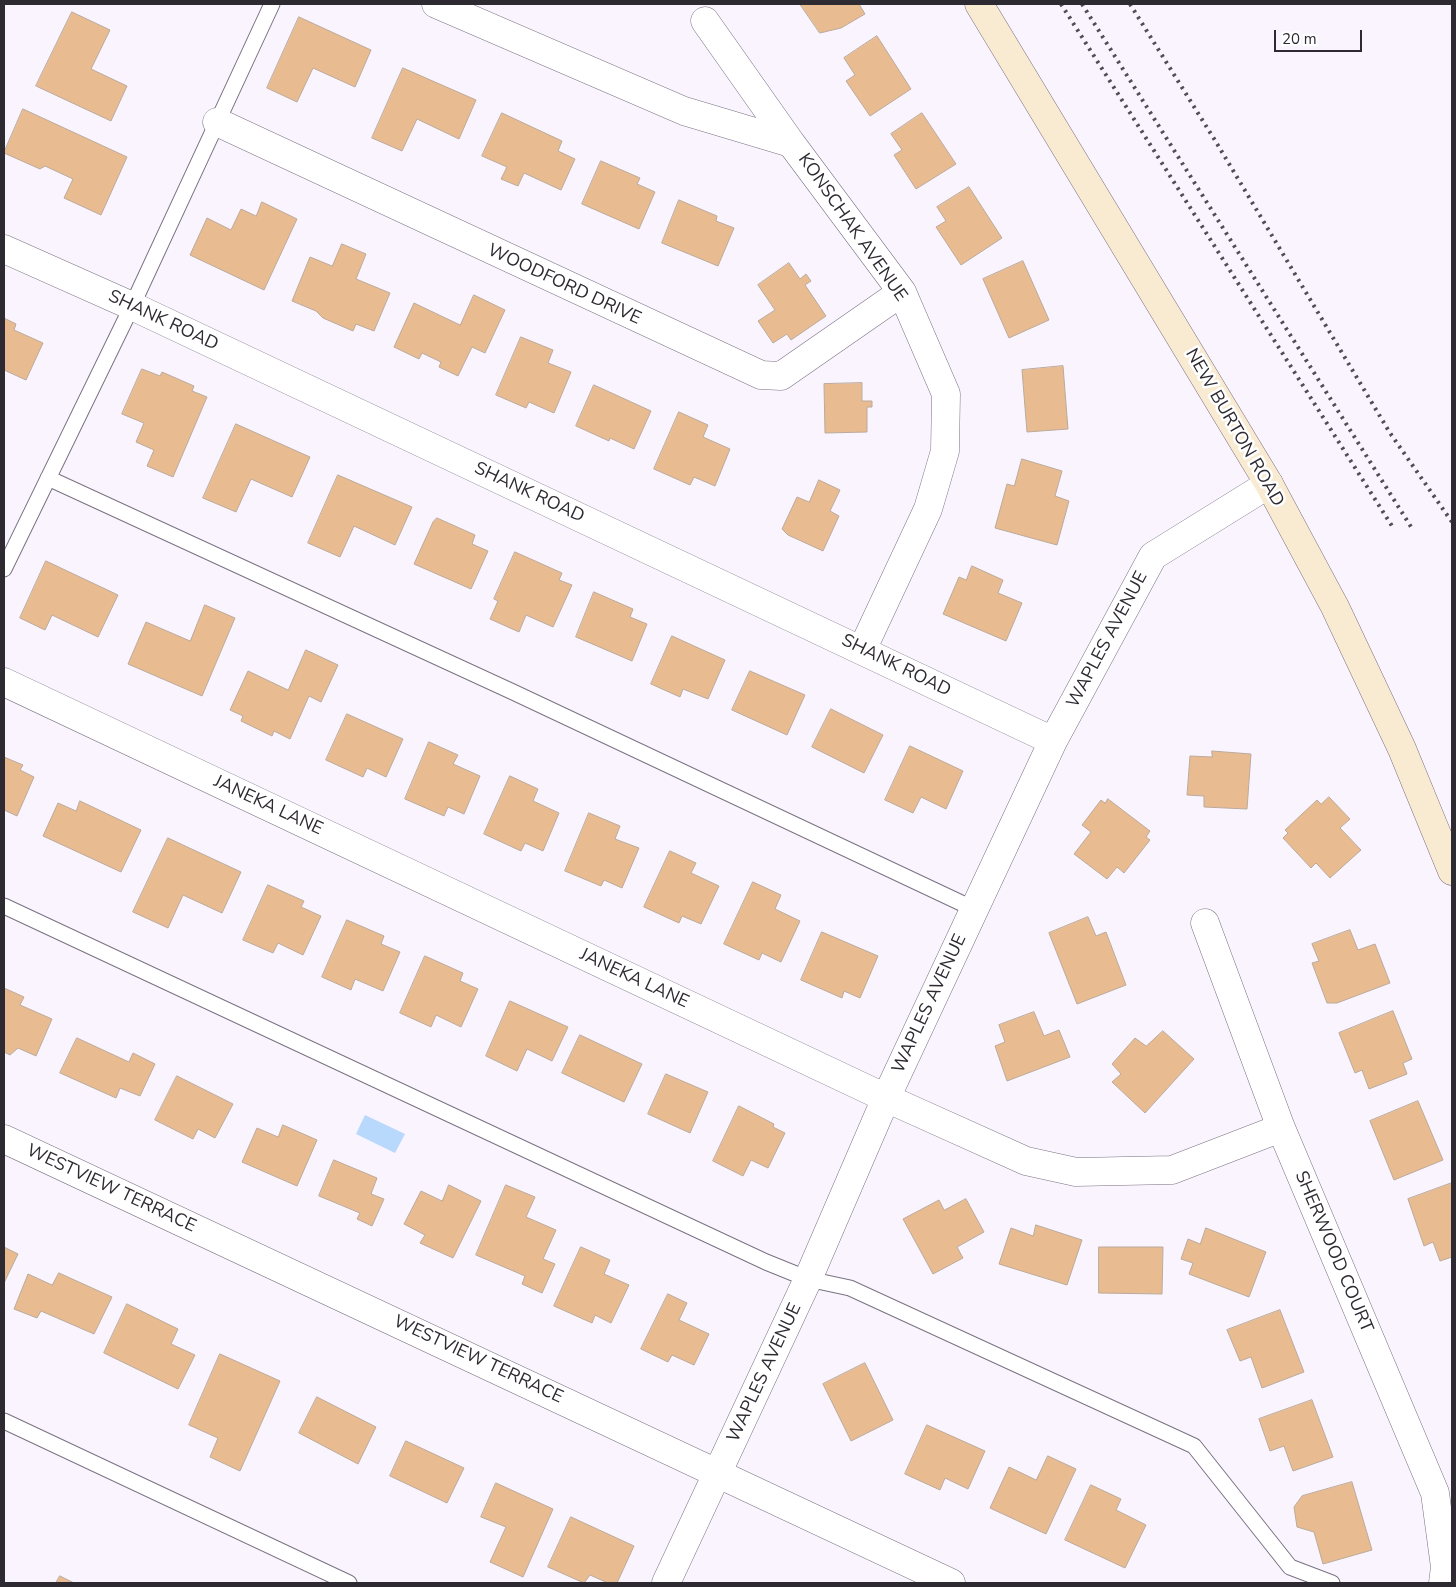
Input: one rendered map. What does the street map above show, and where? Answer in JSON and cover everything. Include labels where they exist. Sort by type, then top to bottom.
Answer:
[{"type":"street","points":[[436,4],[684,111],[791,143]]},
{"type":"street","name":"NEW BURTON ROAD","points":[[979,4],[1269,484],[1336,607],[1402,749],[1452,871]]},
{"type":"street","name":"KONSCHAK AVENUE","points":[[705,21],[791,143],[902,292],[946,394],[945,451],[928,509],[862,650]]},
{"type":"street","name":"WOODFORD DRIVE","points":[[217,122],[761,375],[781,376],[902,292]]},
{"type":"street","name":"SHANK ROAD","points":[[4,248],[132,306],[1053,741]]},
{"type":"street","name":"WAPLES AVENUE","points":[[666,1583],[808,1279],[886,1098],[1053,741],[1153,556],[1269,484]]},
{"type":"street","name":"JANEKA LANE","points":[[4,682],[886,1098],[1026,1161],[1076,1172],[1172,1170],[1281,1128]]},
{"type":"street","name":"SHERWOOD COURT","points":[[1205,924],[1281,1128],[1435,1493],[1446,1567],[1443,1583]]},
{"type":"street","name":"WESTVIEW TERRACE","points":[[4,1139],[951,1583]]},
{"type":"lane","points":[[4,569],[132,306],[272,4]]},
{"type":"lane","points":[[48,478],[513,692],[974,909]]},
{"type":"lane","points":[[4,906],[766,1262],[808,1279],[850,1288],[1194,1446],[1290,1567],[1332,1583]]},
{"type":"lane","points":[[4,1421],[349,1583]]},
{"type":"water","points":[[365,1115],[405,1134],[395,1153],[356,1134]]},
{"type":"building","points":[[800,4],[859,4],[865,14],[841,28],[820,33]]},
{"type":"building","points":[[72,12],[110,30],[91,69],[127,86],[111,121],[36,86]]},
{"type":"building","points":[[299,17],[371,50],[355,87],[313,68],[297,102],[267,88]]},
{"type":"building","points":[[877,36],[911,89],[870,116],[846,81],[855,75],[844,58]]},
{"type":"building","points":[[403,68],[476,100],[459,139],[417,119],[402,151],[372,138]]},
{"type":"building","points":[[23,109],[127,157],[101,215],[64,198],[73,179],[45,166],[40,169],[4,153]]},
{"type":"building","points":[[502,113],[562,141],[558,151],[575,159],[561,190],[524,173],[518,186],[501,179],[507,167],[482,156]]},
{"type":"building","points":[[922,113],[956,164],[916,189],[894,155],[902,150],[891,134]]},
{"type":"building","points":[[601,161],[640,178],[637,184],[655,192],[639,229],[582,204]]},
{"type":"building","points":[[969,187],[1002,238],[961,265],[936,227],[946,221],[937,207]]},
{"type":"building","points":[[679,200],[717,216],[716,221],[734,228],[718,266],[662,243]]},
{"type":"building","points":[[262,202],[297,219],[264,290],[190,255],[207,218],[231,230],[241,209],[256,216]]},
{"type":"building","points":[[342,244],[366,254],[356,279],[390,293],[374,331],[356,324],[353,331],[323,318],[316,311],[292,301],[310,257],[332,266]]},
{"type":"building","points":[[1023,261],[1049,320],[1009,338],[983,279]]},
{"type":"building","points":[[789,263],[800,279],[806,274],[811,281],[805,285],[826,316],[791,340],[787,334],[773,343],[758,321],[775,310],[758,285]]},
{"type":"building","points":[[474,295],[505,310],[485,353],[472,347],[458,376],[439,367],[441,362],[422,353],[419,359],[394,347],[414,303],[460,325]]},
{"type":"building","points":[[4,318],[16,324],[14,330],[43,343],[26,380],[4,370]]},
{"type":"building","points":[[521,337],[553,350],[548,363],[571,372],[554,413],[529,402],[526,408],[496,395]]},
{"type":"building","points":[[1063,366],[1068,429],[1027,432],[1022,370]]},
{"type":"building","points":[[142,369],[160,376],[162,372],[194,386],[192,391],[207,397],[173,477],[147,466],[154,450],[136,442],[144,423],[122,414]]},
{"type":"building","points":[[862,383],[862,401],[872,401],[872,407],[867,407],[867,432],[825,433],[824,384]]},
{"type":"building","points":[[594,385],[651,411],[634,449],[610,438],[609,441],[576,426]]},
{"type":"building","points":[[679,412],[708,425],[703,437],[730,449],[715,486],[694,477],[690,485],[654,469]]},
{"type":"building","points":[[236,424],[310,457],[292,497],[251,479],[236,512],[203,498]]},
{"type":"building","points":[[1022,459],[1062,471],[1055,496],[1069,501],[1057,545],[995,528],[1007,484],[1014,486]]},
{"type":"building","points":[[338,475],[412,507],[395,545],[354,526],[340,557],[308,543]]},
{"type":"building","points":[[819,480],[840,490],[830,511],[839,516],[823,551],[788,535],[782,529],[797,497],[809,502]]},
{"type":"building","points":[[437,518],[475,535],[472,544],[488,551],[471,589],[414,564],[433,522]]},
{"type":"building","points":[[515,552],[562,573],[559,580],[572,585],[553,627],[526,615],[519,632],[490,619],[498,601],[494,599]]},
{"type":"building","points":[[46,561],[118,595],[98,637],[52,615],[45,630],[20,618]]},
{"type":"building","points":[[972,566],[1003,580],[998,593],[1022,603],[1006,641],[943,614],[959,577],[966,580]]},
{"type":"building","points":[[594,592],[633,609],[630,617],[647,624],[632,661],[576,637]]},
{"type":"building","points":[[205,605],[235,618],[202,696],[128,664],[146,622],[190,641]]},
{"type":"building","points":[[672,636],[725,660],[708,699],[683,689],[680,697],[651,684]]},
{"type":"building","points":[[306,650],[338,665],[321,702],[309,696],[290,739],[274,731],[272,736],[241,721],[243,716],[230,710],[248,671],[288,690]]},
{"type":"building","points":[[750,671],[805,695],[787,735],[732,710]]},
{"type":"building","points":[[831,709],[883,735],[864,773],[812,747]]},
{"type":"building","points":[[347,714],[403,739],[386,777],[367,768],[363,777],[326,760]]},
{"type":"building","points":[[429,742],[458,755],[453,764],[480,776],[464,814],[448,807],[444,816],[405,799]]},
{"type":"building","points":[[910,746],[963,771],[946,809],[921,797],[913,813],[885,800]]},
{"type":"building","points":[[1212,751],[1251,754],[1247,809],[1204,807],[1204,796],[1187,795],[1190,756],[1212,757]]},
{"type":"building","points":[[4,757],[23,765],[20,770],[34,777],[17,816],[4,810]]},
{"type":"building","points":[[510,776],[538,789],[533,801],[559,813],[543,851],[525,843],[521,851],[484,834]]},
{"type":"building","points":[[1329,797],[1350,819],[1340,828],[1361,850],[1330,878],[1316,863],[1311,868],[1283,838],[1288,833],[1285,830],[1317,800],[1321,804]]},
{"type":"building","points":[[1108,799],[1150,831],[1146,837],[1150,840],[1124,873],[1117,867],[1107,879],[1074,854],[1091,832],[1082,825],[1101,800],[1105,803]]},
{"type":"building","points":[[80,801],[141,830],[121,872],[43,836],[58,803],[76,811]]},
{"type":"building","points":[[589,813],[620,826],[615,839],[639,848],[622,888],[604,880],[601,886],[565,871]]},
{"type":"building","points":[[168,838],[241,872],[222,913],[183,895],[168,928],[133,912]]},
{"type":"building","points":[[670,851],[696,863],[691,873],[719,886],[701,924],[682,916],[679,923],[644,907]]},
{"type":"building","points":[[753,882],[781,895],[775,909],[800,921],[781,962],[762,953],[759,960],[724,944]]},
{"type":"building","points":[[268,885],[304,901],[301,907],[321,916],[303,955],[278,943],[273,953],[243,940]]},
{"type":"building","points":[[1088,917],[1096,936],[1106,932],[1126,985],[1077,1004],[1049,933]]},
{"type":"building","points":[[347,920],[384,936],[381,944],[400,952],[383,991],[355,979],[351,990],[322,977]]},
{"type":"building","points":[[1350,930],[1358,950],[1375,944],[1390,983],[1337,1003],[1327,1003],[1312,963],[1319,961],[1312,944]]},
{"type":"building","points":[[822,932],[878,956],[860,998],[844,991],[842,998],[801,980]]},
{"type":"building","points":[[425,956],[463,973],[460,981],[478,989],[461,1027],[436,1015],[431,1027],[400,1013]]},
{"type":"building","points":[[4,988],[24,997],[20,1005],[52,1019],[36,1056],[18,1048],[10,1055],[4,1052]]},
{"type":"building","points":[[510,1001],[568,1027],[552,1061],[527,1049],[517,1071],[486,1056]]},
{"type":"building","points":[[1393,1011],[1412,1059],[1403,1063],[1407,1074],[1369,1089],[1362,1070],[1355,1073],[1339,1033]]},
{"type":"building","points":[[1034,1012],[1044,1036],[1059,1030],[1070,1057],[1007,1081],[995,1046],[1005,1042],[999,1025]]},
{"type":"building","points":[[1163,1031],[1194,1059],[1145,1113],[1112,1082],[1121,1074],[1112,1064],[1135,1038],[1146,1046]]},
{"type":"building","points":[[580,1035],[642,1064],[624,1102],[562,1073]]},
{"type":"building","points":[[77,1038],[129,1062],[133,1053],[155,1064],[140,1096],[120,1088],[116,1098],[60,1073]]},
{"type":"building","points":[[666,1074],[708,1092],[690,1133],[648,1114]]},
{"type":"building","points":[[177,1076],[233,1104],[215,1138],[198,1129],[193,1139],[155,1120]]},
{"type":"building","points":[[1418,1101],[1443,1160],[1394,1180],[1370,1121]]},
{"type":"building","points":[[739,1106],[774,1124],[773,1127],[785,1133],[768,1168],[751,1160],[743,1176],[713,1161]]},
{"type":"building","points":[[283,1125],[317,1140],[297,1186],[242,1162],[257,1128],[278,1137]]},
{"type":"building","points":[[334,1160],[377,1178],[371,1194],[384,1199],[372,1226],[357,1219],[360,1213],[319,1196]]},
{"type":"building","points":[[1452,1183],[1452,1257],[1440,1261],[1433,1242],[1424,1246],[1408,1199]]},
{"type":"building","points":[[449,1185],[481,1201],[453,1258],[420,1243],[425,1235],[404,1224],[421,1191],[442,1201]]},
{"type":"building","points":[[506,1185],[535,1197],[526,1217],[556,1230],[543,1259],[555,1264],[542,1293],[522,1284],[525,1276],[476,1255]]},
{"type":"building","points":[[966,1199],[984,1232],[957,1247],[963,1258],[933,1274],[903,1219],[939,1200],[944,1210]]},
{"type":"building","points":[[1036,1225],[1082,1240],[1067,1285],[999,1264],[1011,1228],[1033,1236]]},
{"type":"building","points":[[1206,1228],[1266,1252],[1249,1297],[1189,1274],[1193,1263],[1181,1259],[1188,1239],[1200,1244]]},
{"type":"building","points":[[4,1247],[18,1254],[4,1283]]},
{"type":"building","points":[[581,1247],[610,1260],[604,1274],[629,1285],[611,1323],[595,1315],[592,1323],[554,1306]]},
{"type":"building","points":[[1099,1247],[1163,1247],[1162,1294],[1099,1293]]},
{"type":"building","points":[[59,1273],[112,1297],[94,1334],[41,1311],[37,1318],[14,1309],[28,1274],[52,1285]]},
{"type":"building","points":[[668,1294],[687,1303],[679,1320],[709,1334],[694,1365],[672,1355],[668,1362],[641,1349]]},
{"type":"building","points":[[127,1304],[178,1329],[171,1344],[195,1355],[178,1389],[104,1353]]},
{"type":"building","points":[[1280,1310],[1304,1372],[1262,1388],[1251,1357],[1240,1361],[1227,1330]]},
{"type":"building","points":[[220,1354],[280,1381],[240,1471],[210,1457],[218,1438],[189,1425]]},
{"type":"building","points":[[865,1363],[893,1420],[851,1441],[823,1384]]},
{"type":"building","points":[[317,1397],[376,1427],[358,1464],[299,1433]]},
{"type":"building","points":[[1312,1400],[1333,1457],[1293,1471],[1284,1446],[1270,1451],[1259,1419]]},
{"type":"building","points":[[927,1425],[985,1451],[968,1489],[945,1478],[940,1490],[905,1474]]},
{"type":"building","points":[[406,1441],[464,1468],[447,1503],[390,1476]]},
{"type":"building","points":[[1048,1456],[1076,1469],[1046,1534],[990,1508],[1009,1467],[1036,1480]]},
{"type":"building","points":[[1352,1482],[1372,1550],[1323,1564],[1314,1532],[1297,1527],[1294,1507],[1302,1496]]},
{"type":"building","points":[[496,1483],[553,1509],[523,1577],[490,1562],[506,1527],[481,1517]]},
{"type":"building","points":[[1091,1485],[1121,1499],[1116,1510],[1146,1525],[1125,1568],[1065,1540]]},
{"type":"building","points":[[571,1517],[634,1546],[617,1583],[608,1583],[590,1575],[584,1583],[548,1567]]},
{"type":"building","points":[[60,1576],[74,1583],[56,1583]]},
{"type":"railway","points":[[1061,4],[1392,526]]},
{"type":"railway","points":[[1082,4],[1413,530]]},
{"type":"railway","points":[[1130,4],[1216,142],[1390,433],[1452,522]]}]
